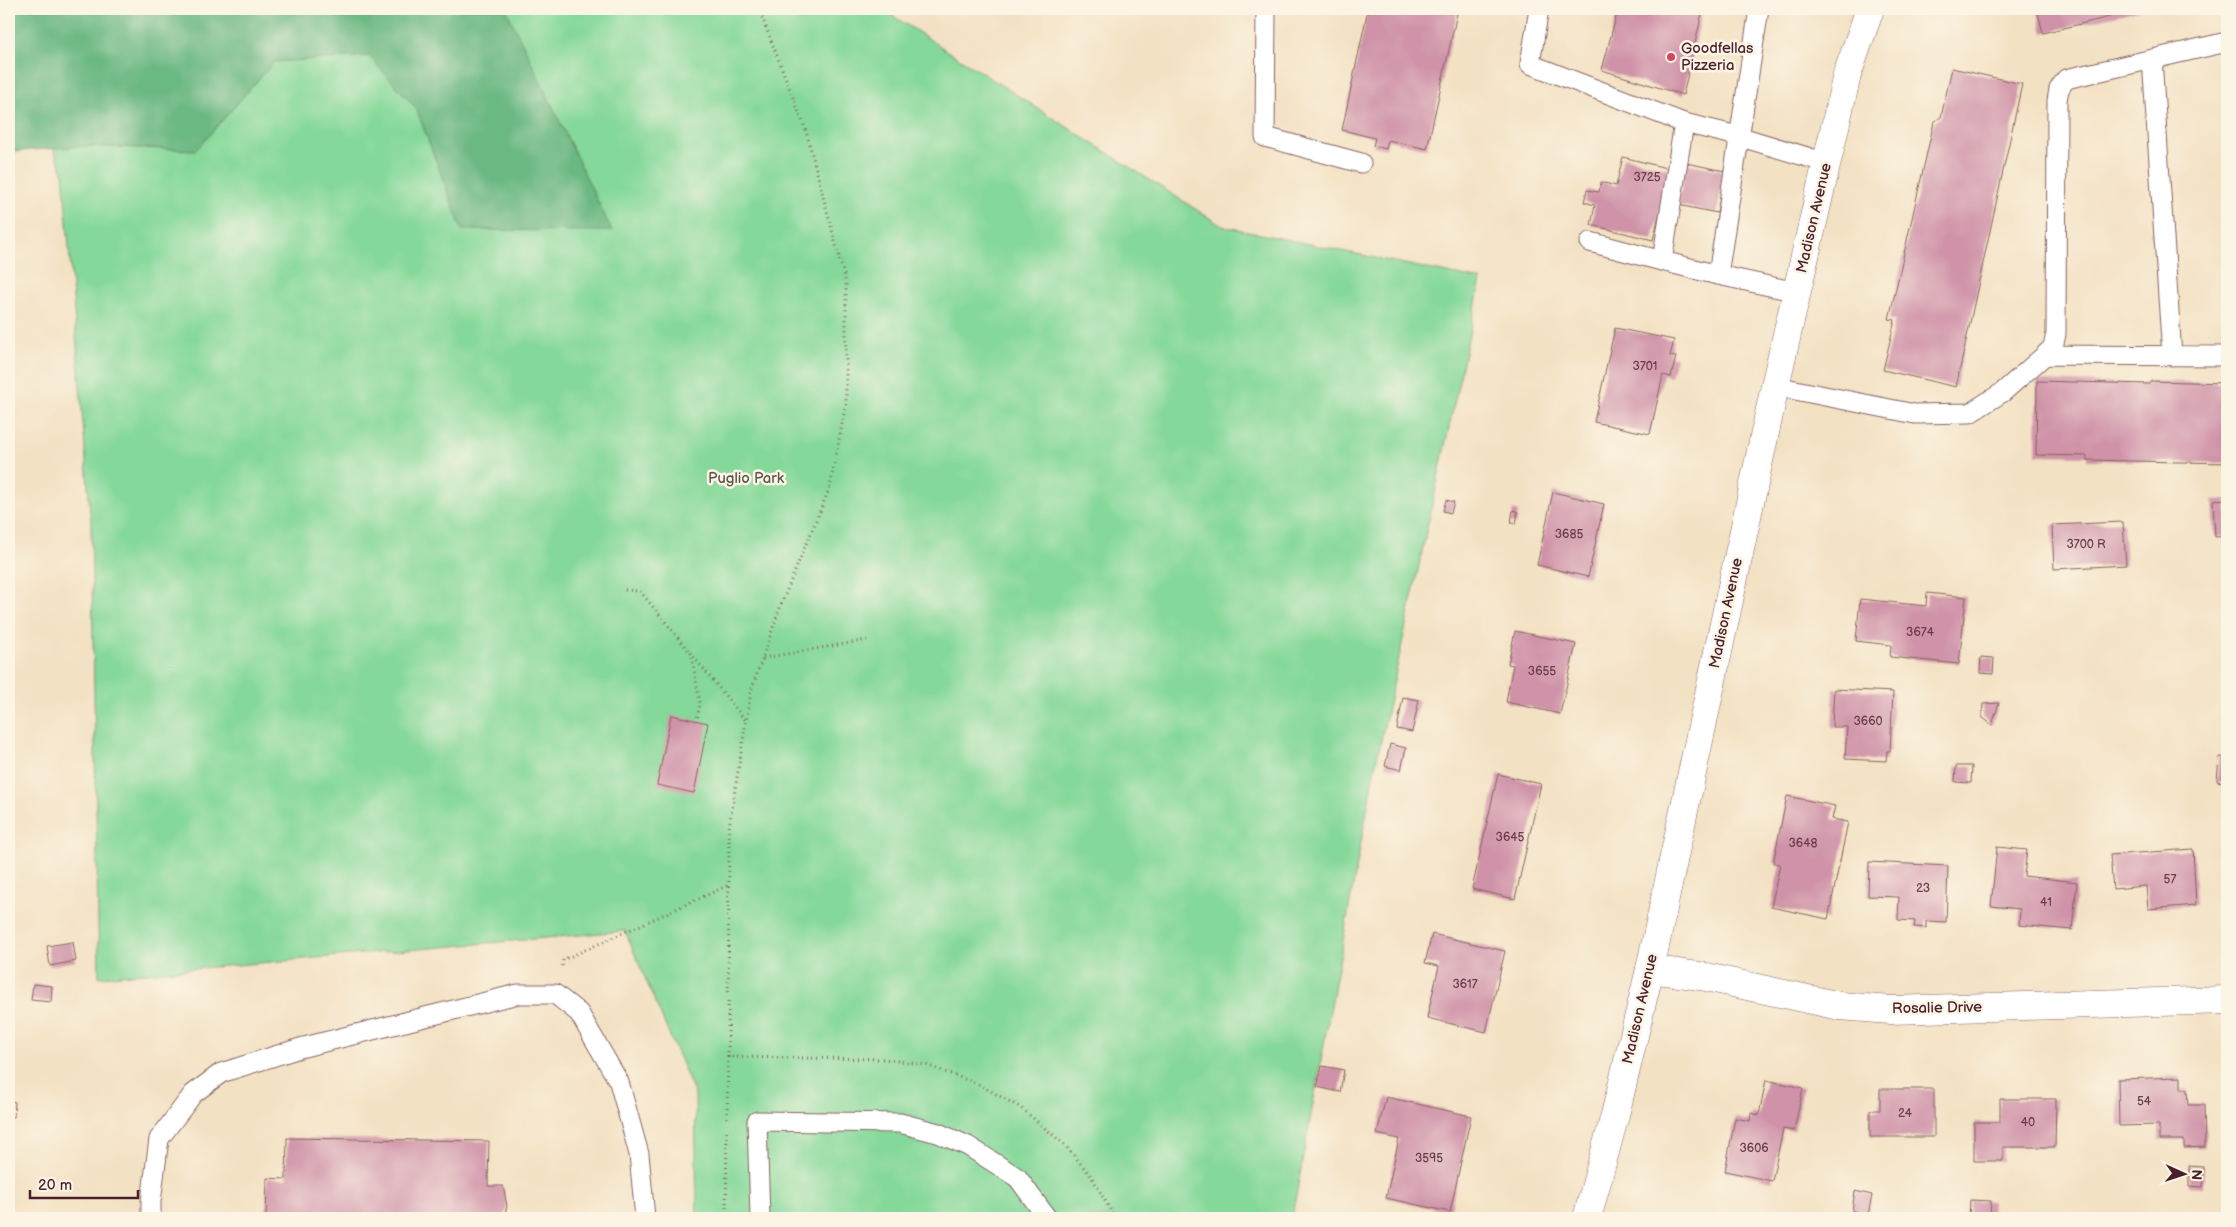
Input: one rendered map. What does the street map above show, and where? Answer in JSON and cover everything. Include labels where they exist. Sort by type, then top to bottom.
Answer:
[{"type":"main road","name":"Madison Avenue","points":[[1587,1218],[1615,1115],[1650,968],[1775,386],[1847,75],[1870,9]]},
{"type":"main road","name":"Rosalie Drive","points":[[1650,968],[1706,977],[1840,1006],[1892,1010],[2227,1000]]},
{"type":"lane","points":[[1266,9],[1265,137],[1361,163]]},
{"type":"lane","points":[[1540,9],[1530,64],[1684,123],[1738,136],[1827,163]]},
{"type":"lane","points":[[1718,275],[1759,9]]},
{"type":"lane","points":[[1775,386],[1915,414],[1970,413],[2003,392],[2053,347],[2056,334],[2057,101],[2059,89],[2066,79],[2227,42]]},
{"type":"lane","points":[[2152,59],[2172,356]]},
{"type":"lane","points":[[1662,261],[1684,123]]},
{"type":"lane","points":[[1590,242],[1718,275],[1797,292]]},
{"type":"lane","points":[[2045,355],[2227,356]]},
{"type":"lane","points":[[151,1218],[151,1202],[159,1139],[193,1094],[221,1073],[300,1048],[518,994],[555,994],[579,1013],[619,1082],[640,1154],[645,1218]]},
{"type":"lane","points":[[760,1218],[757,1121],[900,1123],[938,1133],[968,1146],[1018,1178],[1047,1218]]},
{"type":"path","points":[[728,1057],[729,827],[751,691],[782,602],[830,487],[846,404],[846,283],[806,131],[759,9]]},
{"type":"path","points":[[625,590],[640,591],[746,721]]},
{"type":"path","points":[[763,658],[867,640]]},
{"type":"path","points":[[692,655],[700,702],[697,720]]},
{"type":"path","points":[[555,994],[563,960],[729,885]]},
{"type":"green space","name":"Puglio Park","points":[[9,9],[882,9],[1222,226],[1481,280],[1373,777],[1292,1218],[697,1218],[695,1095],[625,931],[99,977],[91,524],[63,172],[19,68]]},
{"type":"green space","points":[[9,9],[506,9],[612,231],[462,230],[416,108],[369,56],[274,62],[196,150],[84,146],[9,152]]},
{"type":"building","points":[[1368,9],[1458,9],[1427,149],[1388,140],[1386,149],[1373,146],[1375,138],[1342,130]]},
{"type":"building","points":[[1618,9],[1703,9],[1683,95],[1602,70]]},
{"type":"building","points":[[2037,9],[2143,9],[2043,33]]},
{"type":"building","points":[[1952,68],[2022,84],[1956,387],[1883,370],[1895,320],[1889,319],[1934,122],[1941,117]]},
{"type":"building","points":[[1623,157],[1670,169],[1653,240],[1591,225],[1595,205],[1584,202],[1587,190],[1599,192],[1601,182],[1616,186]]},
{"type":"building","points":[[1686,163],[1725,171],[1717,213],[1678,205]]},
{"type":"building","points":[[1615,328],[1674,340],[1670,356],[1676,357],[1671,377],[1663,375],[1650,434],[1594,422]]},
{"type":"building","points":[[2037,381],[2149,384],[2151,381],[2227,383],[2227,463],[2087,460],[2087,456],[2036,455]]},
{"type":"building","points":[[9,386],[13,386],[12,399],[9,399]]},
{"type":"building","points":[[1553,492],[1604,504],[1588,577],[1537,565]]},
{"type":"building","points":[[2227,499],[2227,536],[2215,537],[2213,500]]},
{"type":"building","points":[[1446,500],[1454,502],[1451,513],[1443,511]]},
{"type":"building","points":[[1513,510],[1518,512],[1516,524],[1511,523]]},
{"type":"building","points":[[2123,522],[2126,565],[2054,569],[2052,525]]},
{"type":"building","points":[[1927,593],[1966,597],[1959,664],[1890,657],[1891,645],[1856,641],[1860,599],[1926,606]]},
{"type":"building","points":[[1515,631],[1576,644],[1560,714],[1506,702],[1513,665],[1508,664]]},
{"type":"building","points":[[1981,657],[1994,658],[1993,674],[1980,673]]},
{"type":"building","points":[[1834,689],[1893,692],[1890,751],[1887,751],[1886,761],[1845,759],[1847,727],[1832,727]]},
{"type":"building","points":[[1403,697],[1419,700],[1412,732],[1397,729]]},
{"type":"building","points":[[1999,703],[1992,725],[1982,717],[1983,704]]},
{"type":"building","points":[[671,715],[708,723],[694,793],[657,785]]},
{"type":"building","points":[[1390,744],[1406,748],[1401,770],[1385,766]]},
{"type":"building","points":[[2219,757],[2227,757],[2227,783],[2217,781]]},
{"type":"building","points":[[1956,766],[1972,766],[1971,783],[1955,782]]},
{"type":"building","points":[[1498,774],[1541,784],[1515,899],[1472,889]]},
{"type":"building","points":[[1787,796],[1835,806],[1832,819],[1848,822],[1828,919],[1771,907],[1780,864],[1773,863]]},
{"type":"building","points":[[1997,847],[2027,850],[2024,876],[2077,882],[2072,930],[2019,925],[2020,909],[1991,906]]},
{"type":"building","points":[[2193,849],[2196,905],[2148,909],[2146,886],[2113,889],[2110,855]]},
{"type":"building","points":[[1869,862],[1948,866],[1946,922],[1926,921],[1926,928],[1914,927],[1915,921],[1898,920],[1899,897],[1868,896]]},
{"type":"building","points":[[1432,934],[1505,951],[1486,1032],[1427,1018],[1439,966],[1425,963]]},
{"type":"building","points":[[73,942],[76,961],[50,966],[47,946]]},
{"type":"building","points":[[33,984],[52,986],[51,1002],[31,1000]]},
{"type":"building","points":[[1322,1066],[1344,1070],[1340,1092],[1317,1087]]},
{"type":"building","points":[[2181,1077],[2181,1089],[2187,1089],[2188,1105],[2204,1105],[2205,1147],[2184,1148],[2184,1140],[2159,1140],[2159,1125],[2119,1126],[2118,1079]]},
{"type":"building","points":[[1766,1080],[1803,1088],[1794,1131],[1783,1129],[1772,1181],[1725,1171],[1735,1118],[1750,1121],[1751,1113],[1759,1115]]},
{"type":"building","points":[[1880,1089],[1934,1089],[1934,1137],[1870,1137],[1870,1110],[1880,1110]]},
{"type":"building","points":[[1386,1097],[1471,1116],[1450,1212],[1386,1198],[1399,1139],[1377,1134]]},
{"type":"building","points":[[2000,1099],[2056,1099],[2055,1147],[2003,1147],[2003,1161],[1974,1161],[1974,1122],[2000,1122]]},
{"type":"building","points":[[9,1101],[15,1102],[14,1117],[9,1116]]},
{"type":"building","points":[[287,1138],[489,1141],[488,1186],[503,1186],[507,1206],[504,1218],[266,1218],[267,1178],[286,1179]]},
{"type":"building","points":[[2189,1166],[2204,1167],[2203,1187],[2189,1186]]},
{"type":"building","points":[[1855,1191],[1872,1195],[1868,1215],[1873,1216],[1873,1218],[1856,1218],[1857,1212],[1852,1211]]},
{"type":"building","points":[[1970,1200],[1991,1201],[1990,1218],[1969,1218]]},
{"type":"place","name":"Goodfellas Pizzeria","points":[[1671,57]]}]
